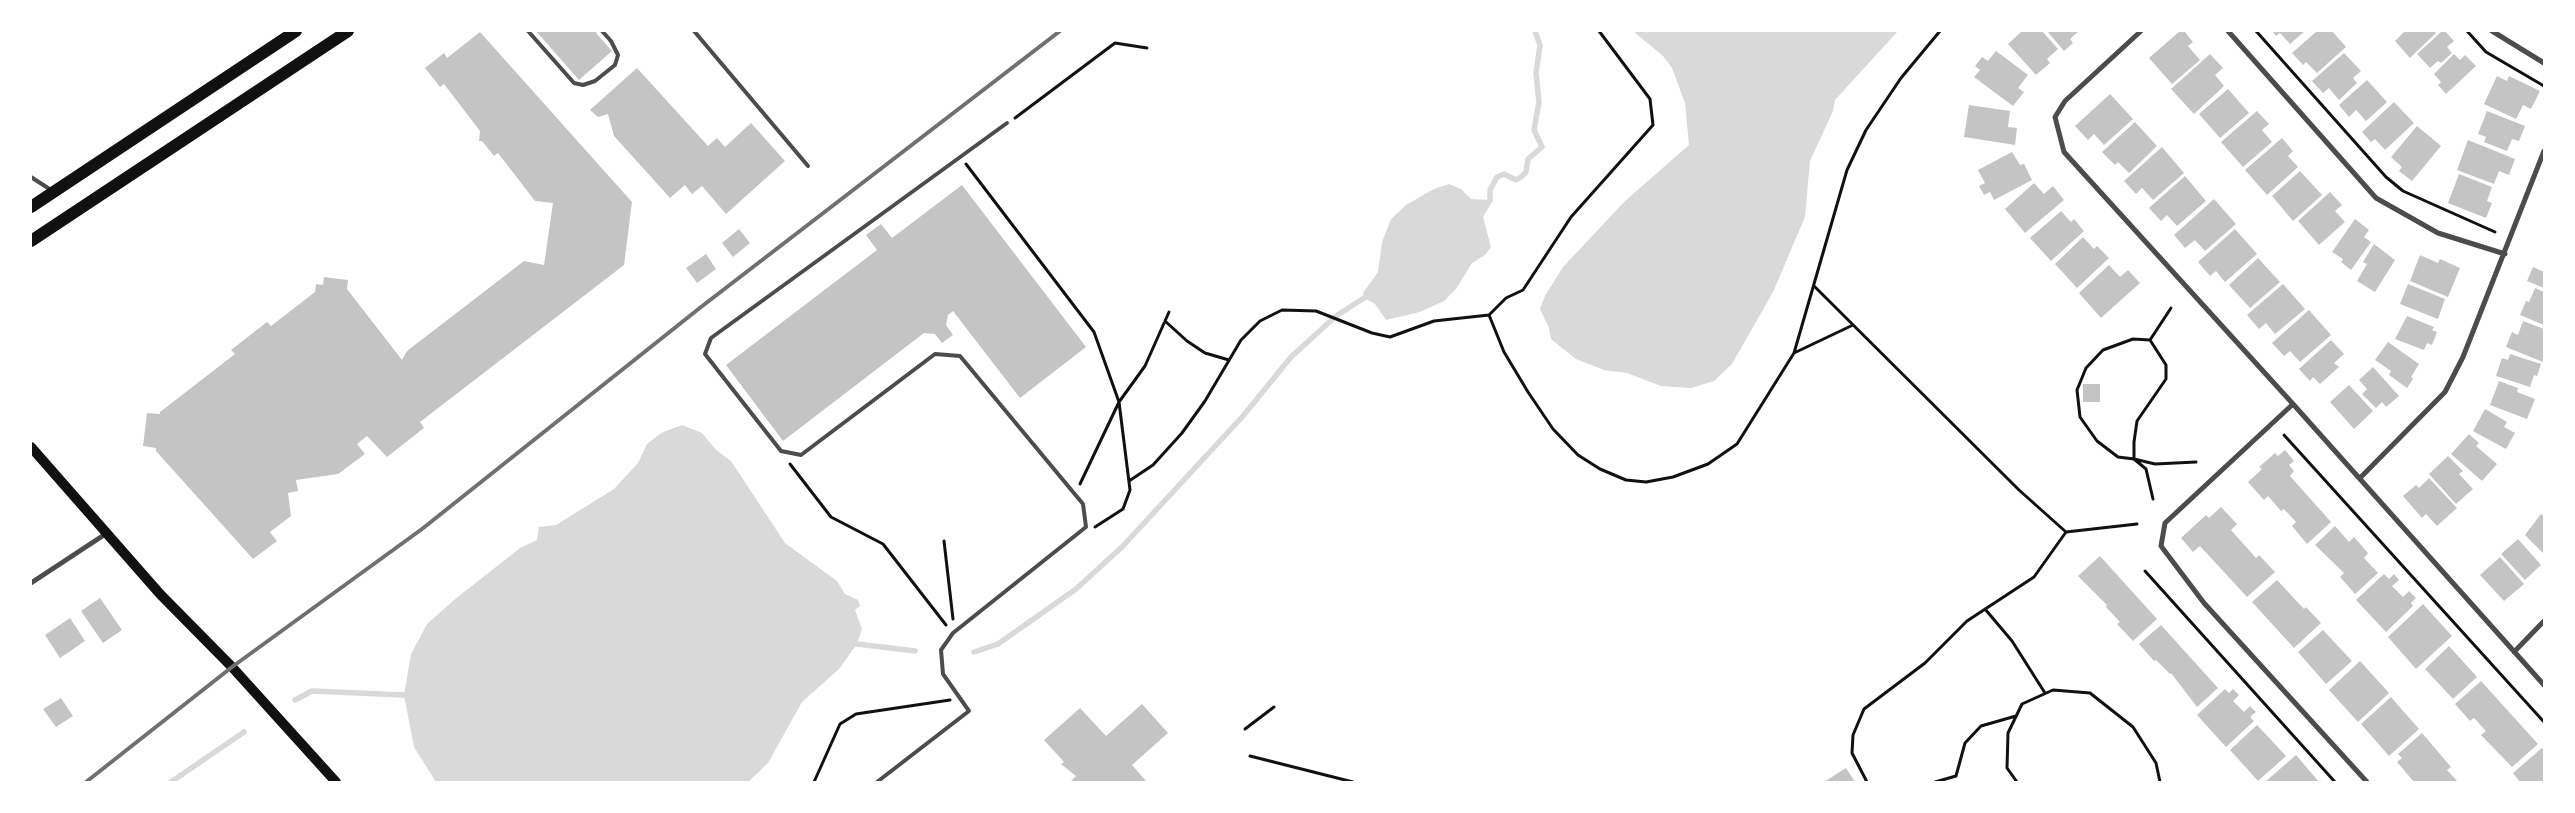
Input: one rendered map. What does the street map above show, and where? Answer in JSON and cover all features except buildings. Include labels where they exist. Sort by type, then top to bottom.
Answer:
[{"type":"main road","points":[[31,207],[296,31]]},
{"type":"main road","points":[[31,241],[348,31]]},
{"type":"main road","points":[[31,447],[160,594],[232,667],[336,782]]},
{"type":"street","points":[[2141,31],[2064,101],[2055,117],[2064,152],[2360,478],[2544,685]]},
{"type":"street","points":[[2228,31],[2376,198],[2438,233],[2505,254]]},
{"type":"street","points":[[2492,31],[2544,63]]},
{"type":"street","points":[[2360,478],[2445,392],[2463,357],[2544,151]]},
{"type":"street","points":[[2293,404],[2165,523],[2161,546],[2204,603],[2367,782]]},
{"type":"street","points":[[31,582],[107,533]]},
{"type":"street","points":[[2514,652],[2544,620]]},
{"type":"lane","points":[[528,31],[574,83],[584,85],[595,81],[615,65],[618,55],[611,41],[602,31]]},
{"type":"lane","points":[[694,31],[808,166]]},
{"type":"lane","points":[[877,782],[969,711],[944,674],[942,650],[952,633],[1086,527],[1083,504],[960,356],[935,354],[802,455],[781,451],[705,354],[711,338],[1007,123]]},
{"type":"lane","points":[[31,177],[55,192]]},
{"type":"path","points":[[1129,481],[1153,465],[1182,433],[1205,401],[1241,340],[1260,321],[1282,310],[1316,311],[1372,333],[1390,337],[1434,321],[1489,315],[1506,298],[1523,290],[1571,217],[1653,125],[1650,99],[1599,31]]},
{"type":"path","points":[[1489,315],[1504,352],[1553,429],[1578,455],[1593,464],[1633,480],[1646,482],[1674,477],[1708,464],[1737,444],[1794,354],[1844,179],[1866,130],[1901,78],[1940,31]]},
{"type":"path","points":[[2256,31],[2386,177],[2403,191],[2495,232]]},
{"type":"path","points":[[2467,31],[2486,52],[2544,86]]},
{"type":"path","points":[[1007,123],[1115,43],[1147,48]]},
{"type":"path","points":[[961,157],[1094,332],[1120,402],[1130,490],[1123,509],[1097,527],[1086,527]]},
{"type":"path","points":[[1814,286],[2018,490],[2066,532],[2138,524]]},
{"type":"path","points":[[2150,340],[2171,308]]},
{"type":"path","points":[[1075,494],[1120,402],[1145,366],[1169,312]]},
{"type":"path","points":[[1165,321],[1187,342],[1205,353],[1229,360]]},
{"type":"path","points":[[1794,354],[1853,325]]},
{"type":"path","points":[[2150,340],[2133,339],[2103,350],[2086,368],[2077,390],[2080,417],[2097,441],[2118,457],[2155,464],[2196,462]]},
{"type":"path","points":[[2134,459],[2137,421],[2166,379],[2166,365],[2150,340]]},
{"type":"path","points":[[2284,435],[2544,722]]},
{"type":"path","points":[[781,451],[831,517],[883,544],[952,633]]},
{"type":"path","points":[[2134,459],[2146,469],[2153,499]]},
{"type":"path","points":[[1867,782],[1852,752],[1853,735],[1864,708],[1925,663],[1967,621],[2034,577],[2066,532]]},
{"type":"path","points":[[944,541],[953,609],[952,633]]},
{"type":"path","points":[[2145,571],[2335,782]]},
{"type":"path","points":[[1985,609],[2012,641],[2045,693]]},
{"type":"path","points":[[2017,782],[2007,768],[2008,733],[2022,704],[2053,690],[2090,693],[2133,727],[2156,763],[2160,782]]},
{"type":"path","points":[[814,782],[840,724],[856,714],[960,699]]},
{"type":"path","points":[[1245,730],[1274,707]]},
{"type":"path","points":[[1934,782],[1956,776],[1965,743],[1980,726],[2016,716]]},
{"type":"path","points":[[1250,756],[1353,782]]},
{"type":"shaded area","points":[[1633,31],[1898,31],[1835,100],[1833,111],[1810,161],[1805,217],[1773,292],[1732,364],[1714,381],[1691,388],[1661,386],[1627,373],[1604,370],[1576,359],[1551,339],[1549,328],[1540,309],[1545,296],[1563,267],[1625,201],[1689,145],[1685,103],[1672,68],[1663,56]]},
{"type":"shaded area","points":[[1449,184],[1461,189],[1471,199],[1490,200],[1492,202],[1483,217],[1491,247],[1485,255],[1472,263],[1456,289],[1444,301],[1420,312],[1386,320],[1375,304],[1364,298],[1363,293],[1378,272],[1382,242],[1391,219],[1406,205],[1434,189]]},
{"type":"shaded area","points":[[682,425],[702,433],[716,450],[731,461],[785,543],[837,581],[845,594],[858,600],[860,606],[855,610],[862,629],[857,644],[839,669],[802,702],[768,763],[748,782],[436,782],[414,747],[404,695],[411,654],[427,624],[520,548],[537,540],[539,527],[556,525],[614,489],[638,463],[647,444],[661,433]]},
{"type":"waterway","points":[[1490,200],[1490,190],[1497,177],[1504,174],[1516,180],[1521,177],[1526,172],[1528,159],[1542,147],[1534,130],[1539,102],[1536,73],[1540,45],[1535,31]]},
{"type":"waterway","points":[[974,652],[998,644],[1076,589],[1122,547],[1243,416],[1291,357],[1336,316],[1364,298]]},
{"type":"waterway","points":[[857,644],[915,651]]},
{"type":"waterway","points":[[295,700],[312,691],[404,695]]},
{"type":"waterway","points":[[171,782],[244,732]]},
{"type":"railway","points":[[86,782],[232,667],[422,529],[701,307],[1060,31]]}]
